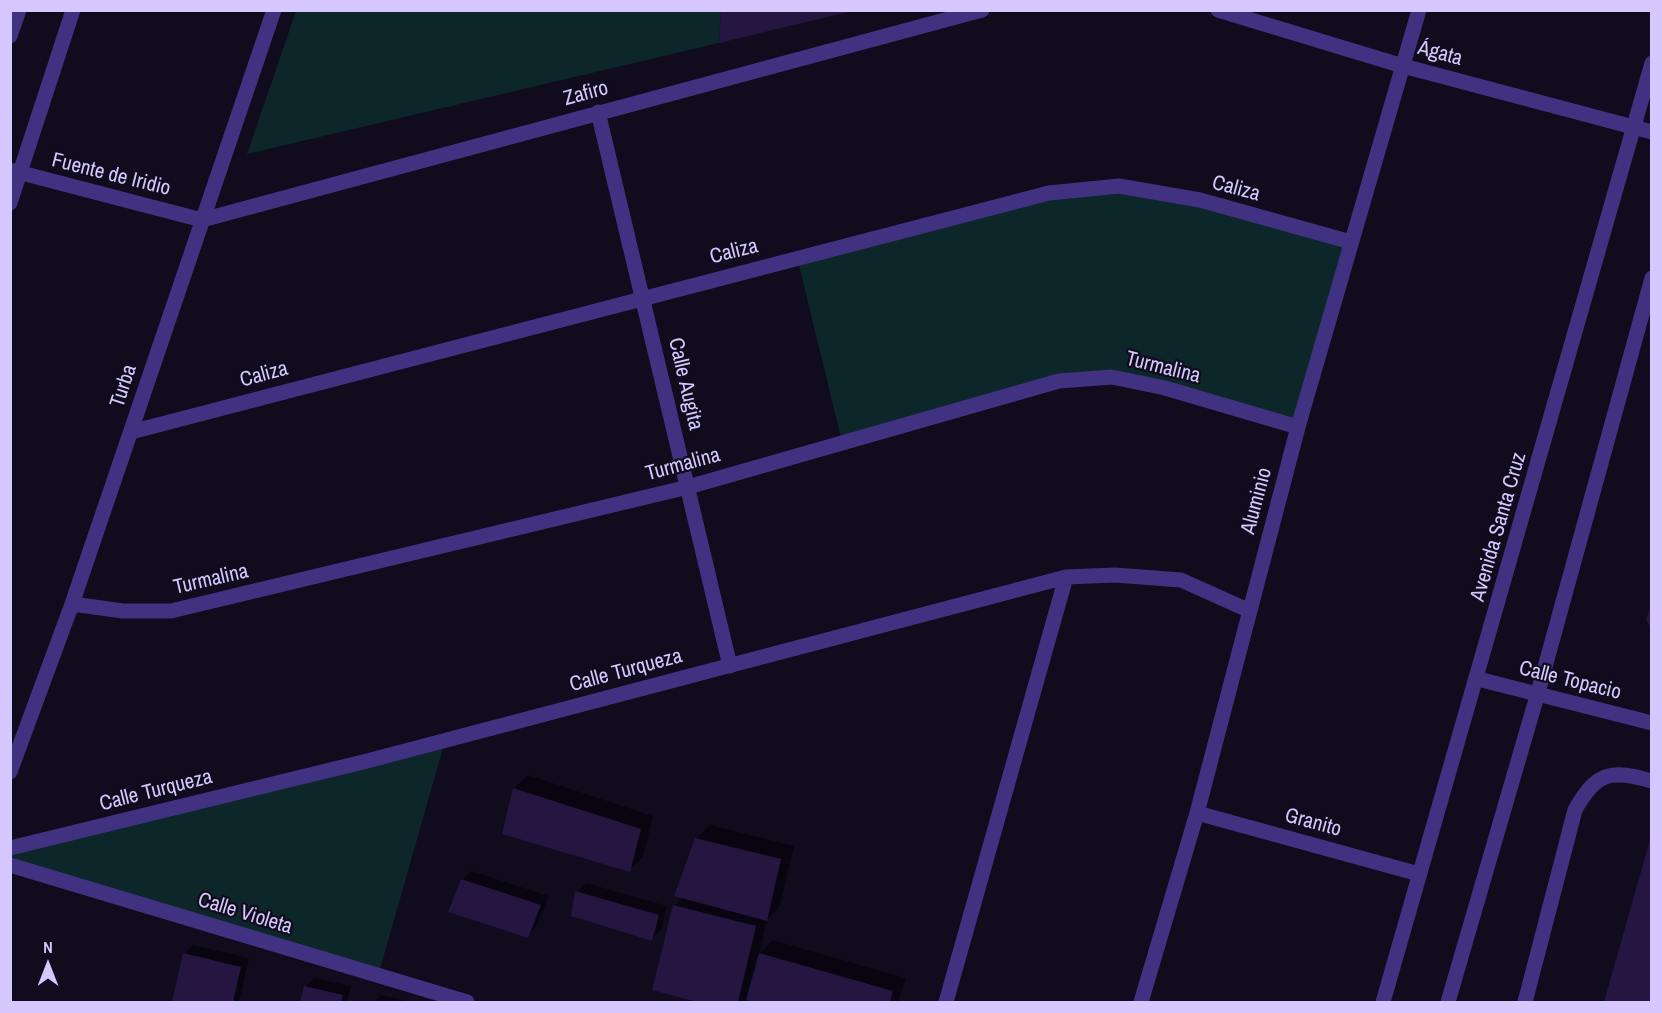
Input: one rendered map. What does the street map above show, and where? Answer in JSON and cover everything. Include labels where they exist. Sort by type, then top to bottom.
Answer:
[{"type":"street","points":[[10,36],[19,10]]},
{"type":"street","points":[[10,203],[16,172],[73,10]]},
{"type":"street","name":"Turba","points":[[10,772],[72,604],[274,10]]},
{"type":"street","name":"Zafiro","points":[[202,220],[982,10]]},
{"type":"street","name":"Aluminio","points":[[1141,1002],[1197,813],[1298,427],[1419,10]]},
{"type":"street","name":"Ágata","points":[[1224,12],[1403,66],[1652,132]]},
{"type":"street","name":"Avenida Santa Cruz","points":[[1383,1002],[1478,679],[1652,63]]},
{"type":"street","name":"Calle Augita","points":[[598,112],[730,666]]},
{"type":"street","name":"Fuente de Iridio","points":[[16,172],[202,220]]},
{"type":"street","name":"Caliza","points":[[131,432],[1049,193],[1119,186],[1200,200],[1351,242]]},
{"type":"street","points":[[1448,1002],[1537,696],[1652,278]]},
{"type":"street","name":"Turmalina","points":[[72,604],[123,611],[171,611],[688,487],[1059,381],[1112,377],[1165,388],[1298,427]]},
{"type":"street","name":"Calle Turqueza","points":[[10,848],[367,761],[1066,577],[1115,575],[1181,580],[1250,611]]},
{"type":"street","points":[[946,1002],[1066,577]]},
{"type":"street","name":"Calle Topacio","points":[[1478,679],[1537,696],[1652,723]]},
{"type":"street","points":[[1525,1002],[1575,810],[1587,787],[1602,777],[1619,775],[1652,781]]},
{"type":"street","name":"Granito","points":[[1197,813],[1419,874]]},
{"type":"street","name":"Calle Violeta","points":[[10,865],[462,1002]]},
{"type":"green space","points":[[296,10],[721,11],[719,43],[247,154]]},
{"type":"green space","points":[[1119,186],[1351,242],[1298,427],[1112,377],[1059,381],[842,442],[797,257],[1049,193]]},
{"type":"green space","points":[[445,741],[378,976],[11,865],[10,848]]},
{"type":"building","points":[[721,10],[852,10],[852,11],[719,43]]},
{"type":"building","points":[[1652,604],[1652,629],[1646,620]]},
{"type":"building","points":[[513,788],[641,829],[630,872],[502,834]]},
{"type":"building","points":[[1651,836],[1652,1002],[1604,1002]]},
{"type":"building","points":[[695,838],[781,859],[767,921],[674,896]]},
{"type":"building","points":[[461,879],[541,905],[528,938],[448,912]]},
{"type":"building","points":[[575,891],[659,915],[652,941],[571,916]]},
{"type":"building","points":[[673,905],[756,926],[738,1002],[697,1002],[652,990]]},
{"type":"building","points":[[183,953],[241,967],[233,1002],[172,1002]]},
{"type":"building","points":[[759,953],[893,991],[890,1002],[755,1002],[746,1000]]},
{"type":"building","points":[[304,986],[343,995],[341,1002],[300,1002]]}]
